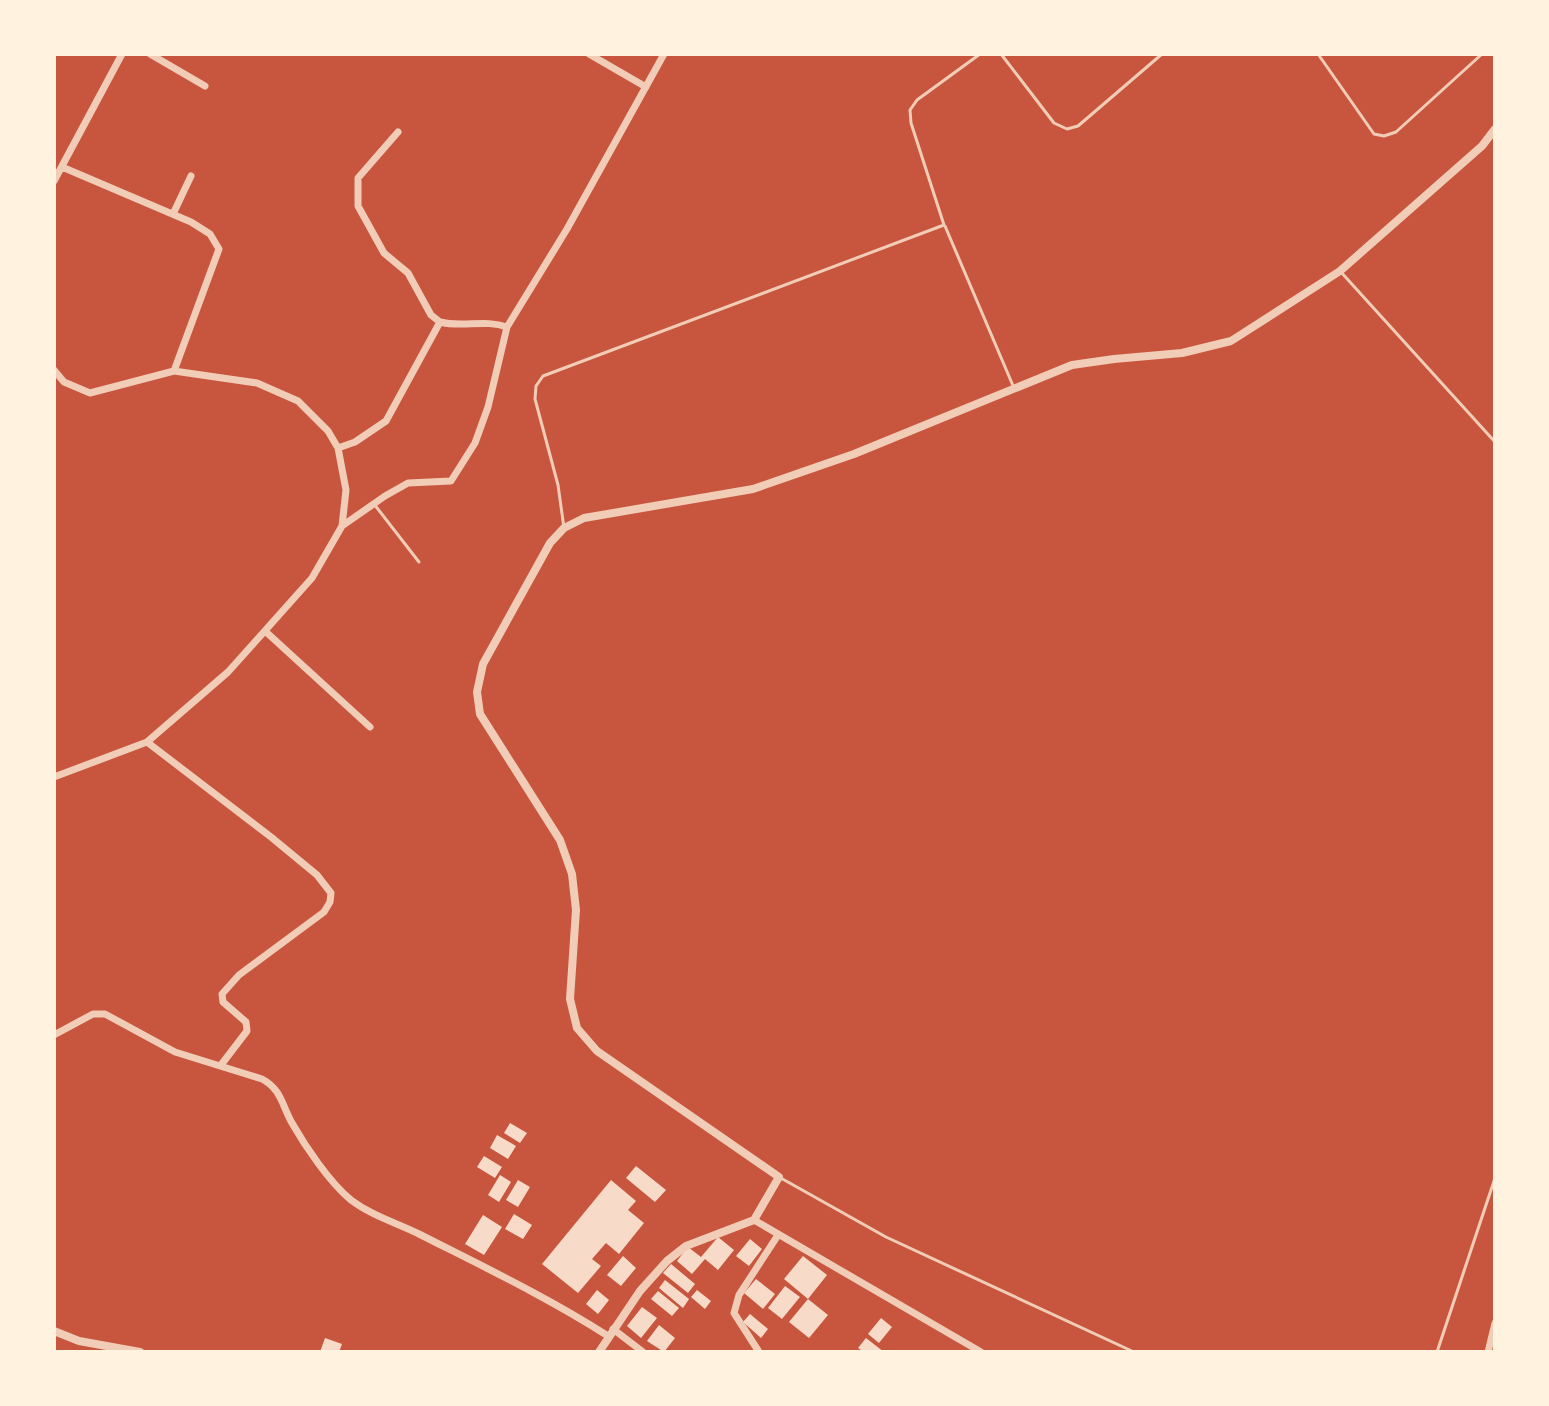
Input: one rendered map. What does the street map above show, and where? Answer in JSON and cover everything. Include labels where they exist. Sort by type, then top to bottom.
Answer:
[{"type":"street","points":[[54,181],[122,54]]},
{"type":"street","points":[[150,54],[205,86]]},
{"type":"street","points":[[589,54],[646,87]]},
{"type":"street","points":[[342,526],[408,483],[451,481],[475,443],[488,407],[507,327],[567,229],[664,54]]},
{"type":"street","points":[[599,1352],[640,1291],[677,1254],[686,1246],[754,1220],[779,1177],[597,1051],[577,1028],[570,999],[576,910],[572,874],[560,840],[480,714],[477,692],[483,664],[550,543],[564,528],[584,518],[753,489],[854,454],[1072,365],[1182,353],[1231,341],[1340,271],[1482,146],[1495,129]]},
{"type":"street","points":[[398,132],[358,178],[358,206],[384,253],[408,273],[431,315],[440,322],[449,325],[495,323],[507,327]]},
{"type":"street","points":[[62,167],[173,214],[210,234],[219,249],[174,371]]},
{"type":"street","points":[[173,214],[191,176]]},
{"type":"street","points":[[338,448],[355,442],[386,421],[440,322]]},
{"type":"street","points":[[54,370],[64,382],[90,393],[174,371],[257,383],[298,401],[328,431],[338,448],[346,490],[342,526],[312,578],[228,672],[147,742],[54,777]]},
{"type":"street","points":[[265,631],[370,727]]},
{"type":"street","points":[[147,742],[271,837],[317,875],[331,893],[324,912],[239,975],[222,994],[223,1002],[246,1022],[247,1031],[221,1065]]},
{"type":"street","points":[[54,1035],[93,1014],[105,1014],[175,1052],[262,1079],[275,1086],[291,1121],[311,1153],[346,1196],[364,1210],[417,1233],[643,1352]]},
{"type":"street","points":[[754,1220],[981,1352]]},
{"type":"street","points":[[759,1352],[734,1313],[739,1295],[778,1235]]},
{"type":"street","points":[[1488,1352],[1495,1323]]},
{"type":"street","points":[[54,1331],[79,1341],[140,1352]]},
{"type":"lane","points":[[980,54],[917,100],[910,110],[911,123],[944,225],[1014,388]]},
{"type":"lane","points":[[1001,54],[1054,123],[1067,129],[1078,126],[1162,54]]},
{"type":"lane","points":[[1318,54],[1374,134],[1384,136],[1396,132],[1482,54]]},
{"type":"lane","points":[[564,528],[558,485],[535,399],[536,386],[543,376],[944,225]]},
{"type":"lane","points":[[1340,271],[1495,442]]},
{"type":"lane","points":[[374,504],[419,562]]},
{"type":"lane","points":[[779,1177],[886,1237],[1134,1352]]},
{"type":"lane","points":[[1437,1352],[1495,1178]]},
{"type":"building","points":[[510,1123],[527,1133],[520,1143],[504,1133]]},
{"type":"building","points":[[497,1135],[516,1146],[508,1159],[490,1148]]},
{"type":"building","points":[[484,1156],[502,1167],[495,1178],[477,1167]]},
{"type":"building","points":[[636,1166],[666,1190],[655,1202],[626,1178]]},
{"type":"building","points":[[500,1175],[511,1182],[499,1202],[488,1195]]},
{"type":"building","points":[[518,1180],[530,1187],[518,1207],[506,1200]]},
{"type":"building","points":[[611,1180],[636,1201],[628,1210],[644,1223],[619,1254],[606,1243],[592,1259],[601,1266],[578,1293],[542,1264]]},
{"type":"building","points":[[514,1214],[532,1225],[523,1239],[505,1229]]},
{"type":"building","points":[[483,1215],[502,1227],[484,1255],[465,1244]]},
{"type":"building","points":[[718,1237],[734,1250],[718,1270],[705,1259],[692,1274],[677,1261],[688,1247],[701,1257]]},
{"type":"building","points":[[750,1239],[762,1249],[749,1266],[736,1256]]},
{"type":"building","points":[[623,1256],[636,1268],[621,1286],[607,1275]]},
{"type":"building","points":[[803,1256],[827,1275],[808,1299],[784,1279]]},
{"type":"building","points":[[671,1264],[695,1284],[688,1293],[663,1273]]},
{"type":"building","points":[[756,1279],[775,1294],[763,1309],[744,1293]]},
{"type":"building","points":[[665,1280],[689,1299],[683,1308],[659,1288]]},
{"type":"building","points":[[785,1286],[800,1297],[782,1319],[768,1308]]},
{"type":"building","points":[[597,1290],[609,1300],[598,1314],[586,1304]]},
{"type":"building","points":[[697,1290],[711,1301],[705,1309],[691,1297]]},
{"type":"building","points":[[658,1291],[679,1308],[672,1316],[651,1299]]},
{"type":"building","points":[[808,1299],[828,1315],[809,1338],[789,1322]]},
{"type":"building","points":[[642,1307],[657,1318],[641,1338],[627,1326]]},
{"type":"building","points":[[750,1314],[768,1329],[761,1338],[743,1322]]},
{"type":"building","points":[[881,1318],[892,1327],[879,1343],[868,1334]]},
{"type":"building","points":[[659,1325],[675,1338],[664,1352],[647,1341]]},
{"type":"building","points":[[325,1338],[342,1344],[339,1352],[320,1352]]},
{"type":"building","points":[[866,1338],[884,1352],[864,1352],[858,1348]]}]
